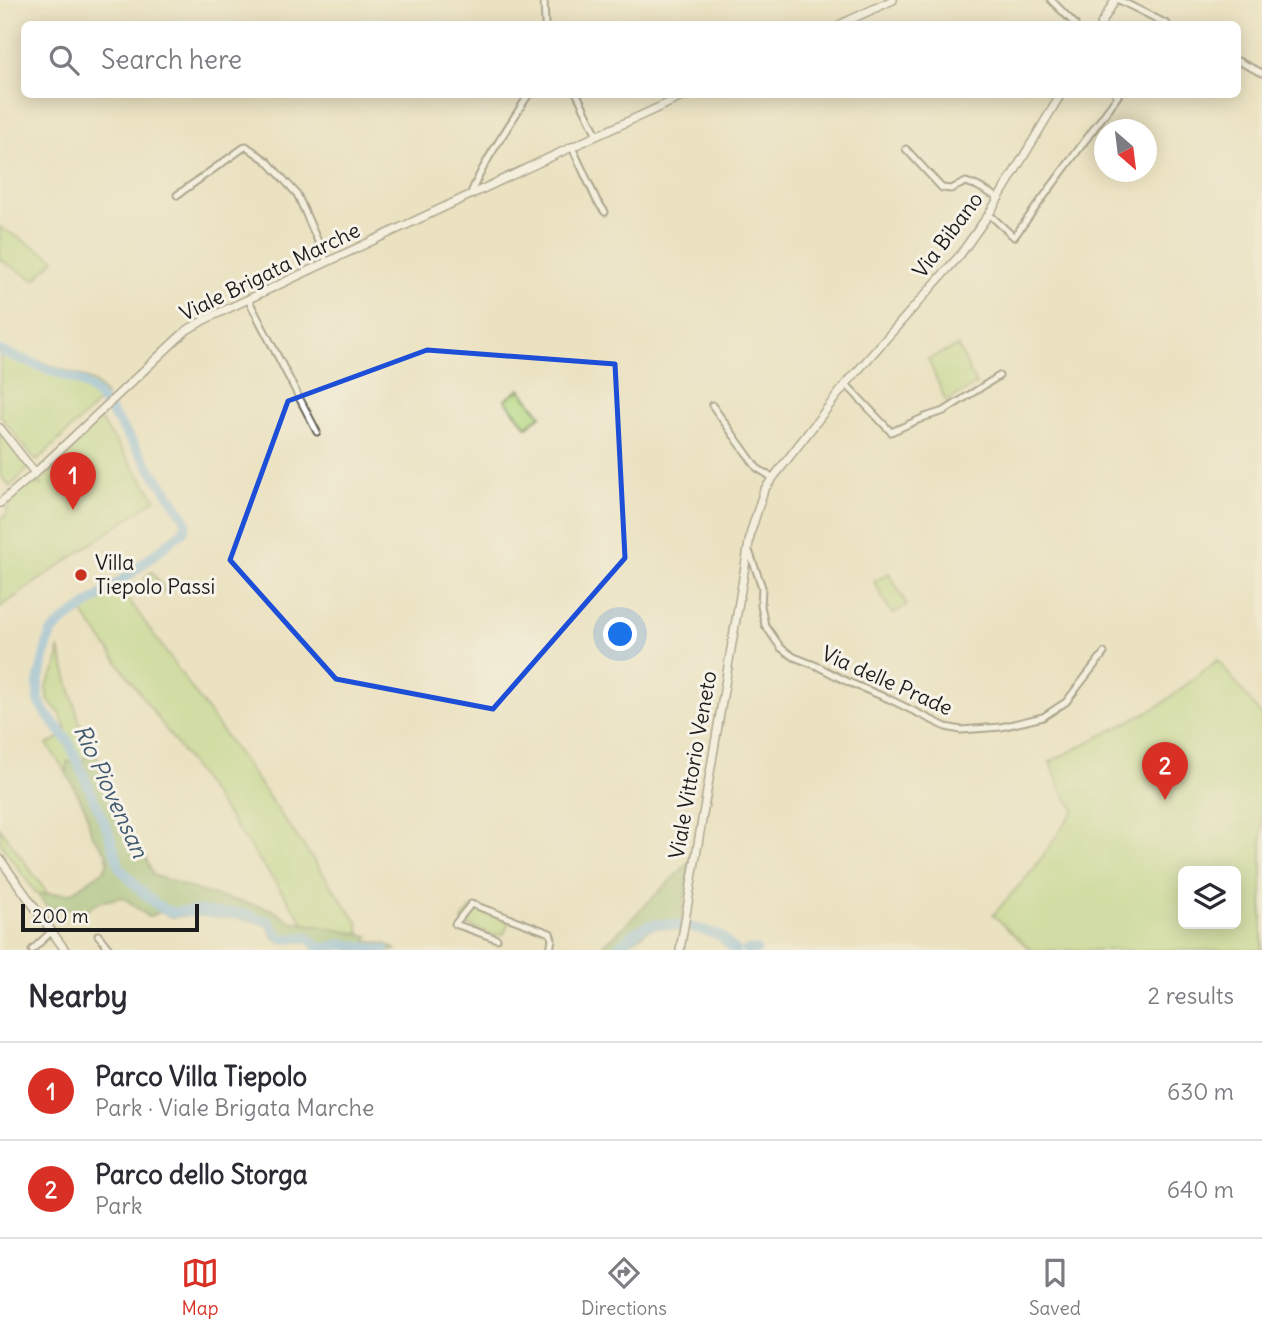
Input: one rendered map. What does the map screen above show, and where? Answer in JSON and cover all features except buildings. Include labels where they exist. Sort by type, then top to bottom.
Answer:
[{"type":"street","points":[[544,0],[545,21]]},
{"type":"street","points":[[848,21],[893,0]]},
{"type":"street","points":[[1051,0],[1072,21]]},
{"type":"street","points":[[1103,21],[1117,0],[1161,21]]},
{"type":"street","points":[[1241,63],[1262,74]]},
{"type":"street","points":[[470,195],[494,147],[526,98]]},
{"type":"street","points":[[579,98],[597,135]]},
{"type":"street","name":"Viale Brigata Marche","points":[[0,503],[187,330],[247,299],[679,98]]},
{"type":"street","name":"Via Bibano","points":[[737,612],[748,547],[764,490],[846,384],[960,256],[999,198],[1059,98]]},
{"type":"street","points":[[989,214],[1014,237],[1117,98]]},
{"type":"street","points":[[177,195],[246,146],[267,161],[297,194],[327,262]]},
{"type":"street","points":[[572,147],[597,201],[606,212]]},
{"type":"street","name":"Via Bibano","points":[[906,149],[942,188],[951,188],[966,182],[999,198]]},
{"type":"street","points":[[247,299],[317,432]]},
{"type":"street","points":[[846,384],[891,432],[944,411],[999,376]]},
{"type":"street","points":[[712,405],[757,468],[773,478]]},
{"type":"street","points":[[0,428],[35,473]]},
{"type":"street","name":"Via delle Prade","points":[[748,547],[762,587],[761,607],[765,625],[780,648],[794,657],[946,727],[968,730],[1001,727],[1043,718],[1066,702],[1104,653]]},
{"type":"street","name":"Viale Vittorio Veneto","points":[[680,950],[737,612]]},
{"type":"street","points":[[0,859],[65,950]]},
{"type":"street","points":[[497,939],[455,924],[471,904],[550,933],[550,950]]},
{"type":"street","points":[[32,950],[52,932]]},
{"type":"street","points":[[98,935],[110,950]]},
{"type":"highlighted area","points":[[427,350],[615,364],[625,558],[493,709],[336,679],[230,560],[288,401]]},
{"type":"green space","points":[[0,227],[55,259],[35,280],[0,260]]},
{"type":"green space","points":[[958,346],[976,384],[946,402],[928,359]]},
{"type":"green space","points":[[0,348],[84,377],[96,384],[106,395],[37,461],[0,415]]},
{"type":"green space","points":[[520,389],[541,415],[527,427],[505,400]]},
{"type":"green space","points":[[99,418],[156,499],[0,607],[0,520],[6,515],[15,495],[35,483],[41,485],[36,478]]},
{"type":"green space","points":[[0,430],[30,467],[10,487],[0,475]]},
{"type":"green space","points":[[152,572],[165,590],[157,596],[144,578]]},
{"type":"green space","points":[[889,573],[907,605],[892,614],[874,582]]},
{"type":"green space","points":[[122,590],[358,923],[360,934],[305,924],[82,612],[110,594]]},
{"type":"green space","points":[[59,648],[88,753],[82,762],[67,763],[67,774],[47,744],[60,738],[66,729],[60,713],[48,700],[46,687],[57,666]]},
{"type":"green space","points":[[1218,660],[1262,716],[1262,950],[1031,950],[993,915],[1033,870],[1075,809],[1062,792],[1050,762],[1159,706]]},
{"type":"green space","points":[[88,753],[98,756],[113,806],[127,836],[145,856],[153,875],[205,893],[271,909],[291,921],[369,936],[366,941],[386,944],[396,950],[315,950],[306,941],[280,943],[273,937],[267,925],[236,917],[172,917],[160,912],[148,917],[123,897],[100,902],[86,910],[49,909],[37,894],[71,893],[104,870],[108,862],[106,853],[91,833],[86,810],[67,774],[67,762],[82,762]]},
{"type":"green space","points":[[0,828],[48,894],[37,894],[33,889],[0,843]]},
{"type":"green space","points":[[690,861],[680,930],[658,927],[650,929],[620,950],[597,950],[613,937]]},
{"type":"green space","points":[[471,908],[509,921],[504,934],[492,935],[463,923],[462,920]]},
{"type":"waterway","name":"Rio Piovensan","points":[[0,351],[82,382],[105,404]]},
{"type":"waterway","name":"Rio Piovensan","points":[[109,409],[183,515],[185,528],[128,576],[51,633],[38,683],[38,699],[44,711],[69,742],[108,831],[120,868],[136,886],[165,910],[248,915],[269,922],[284,939],[307,937],[321,949],[341,944],[385,950]]},
{"type":"waterway","name":"Rio Piovensan","points":[[613,950],[644,927],[659,924],[713,933],[736,950]]},
{"type":"waterway","name":"Rio Piovensan","points":[[747,950],[756,950]]},
{"type":"place","name":"Parco Villa Tiepolo","points":[[73,510]]},
{"type":"place","name":"Villa Tiepolo Passi","points":[[81,575]]},
{"type":"place","name":"Parco dello Storga","points":[[1165,800]]}]
